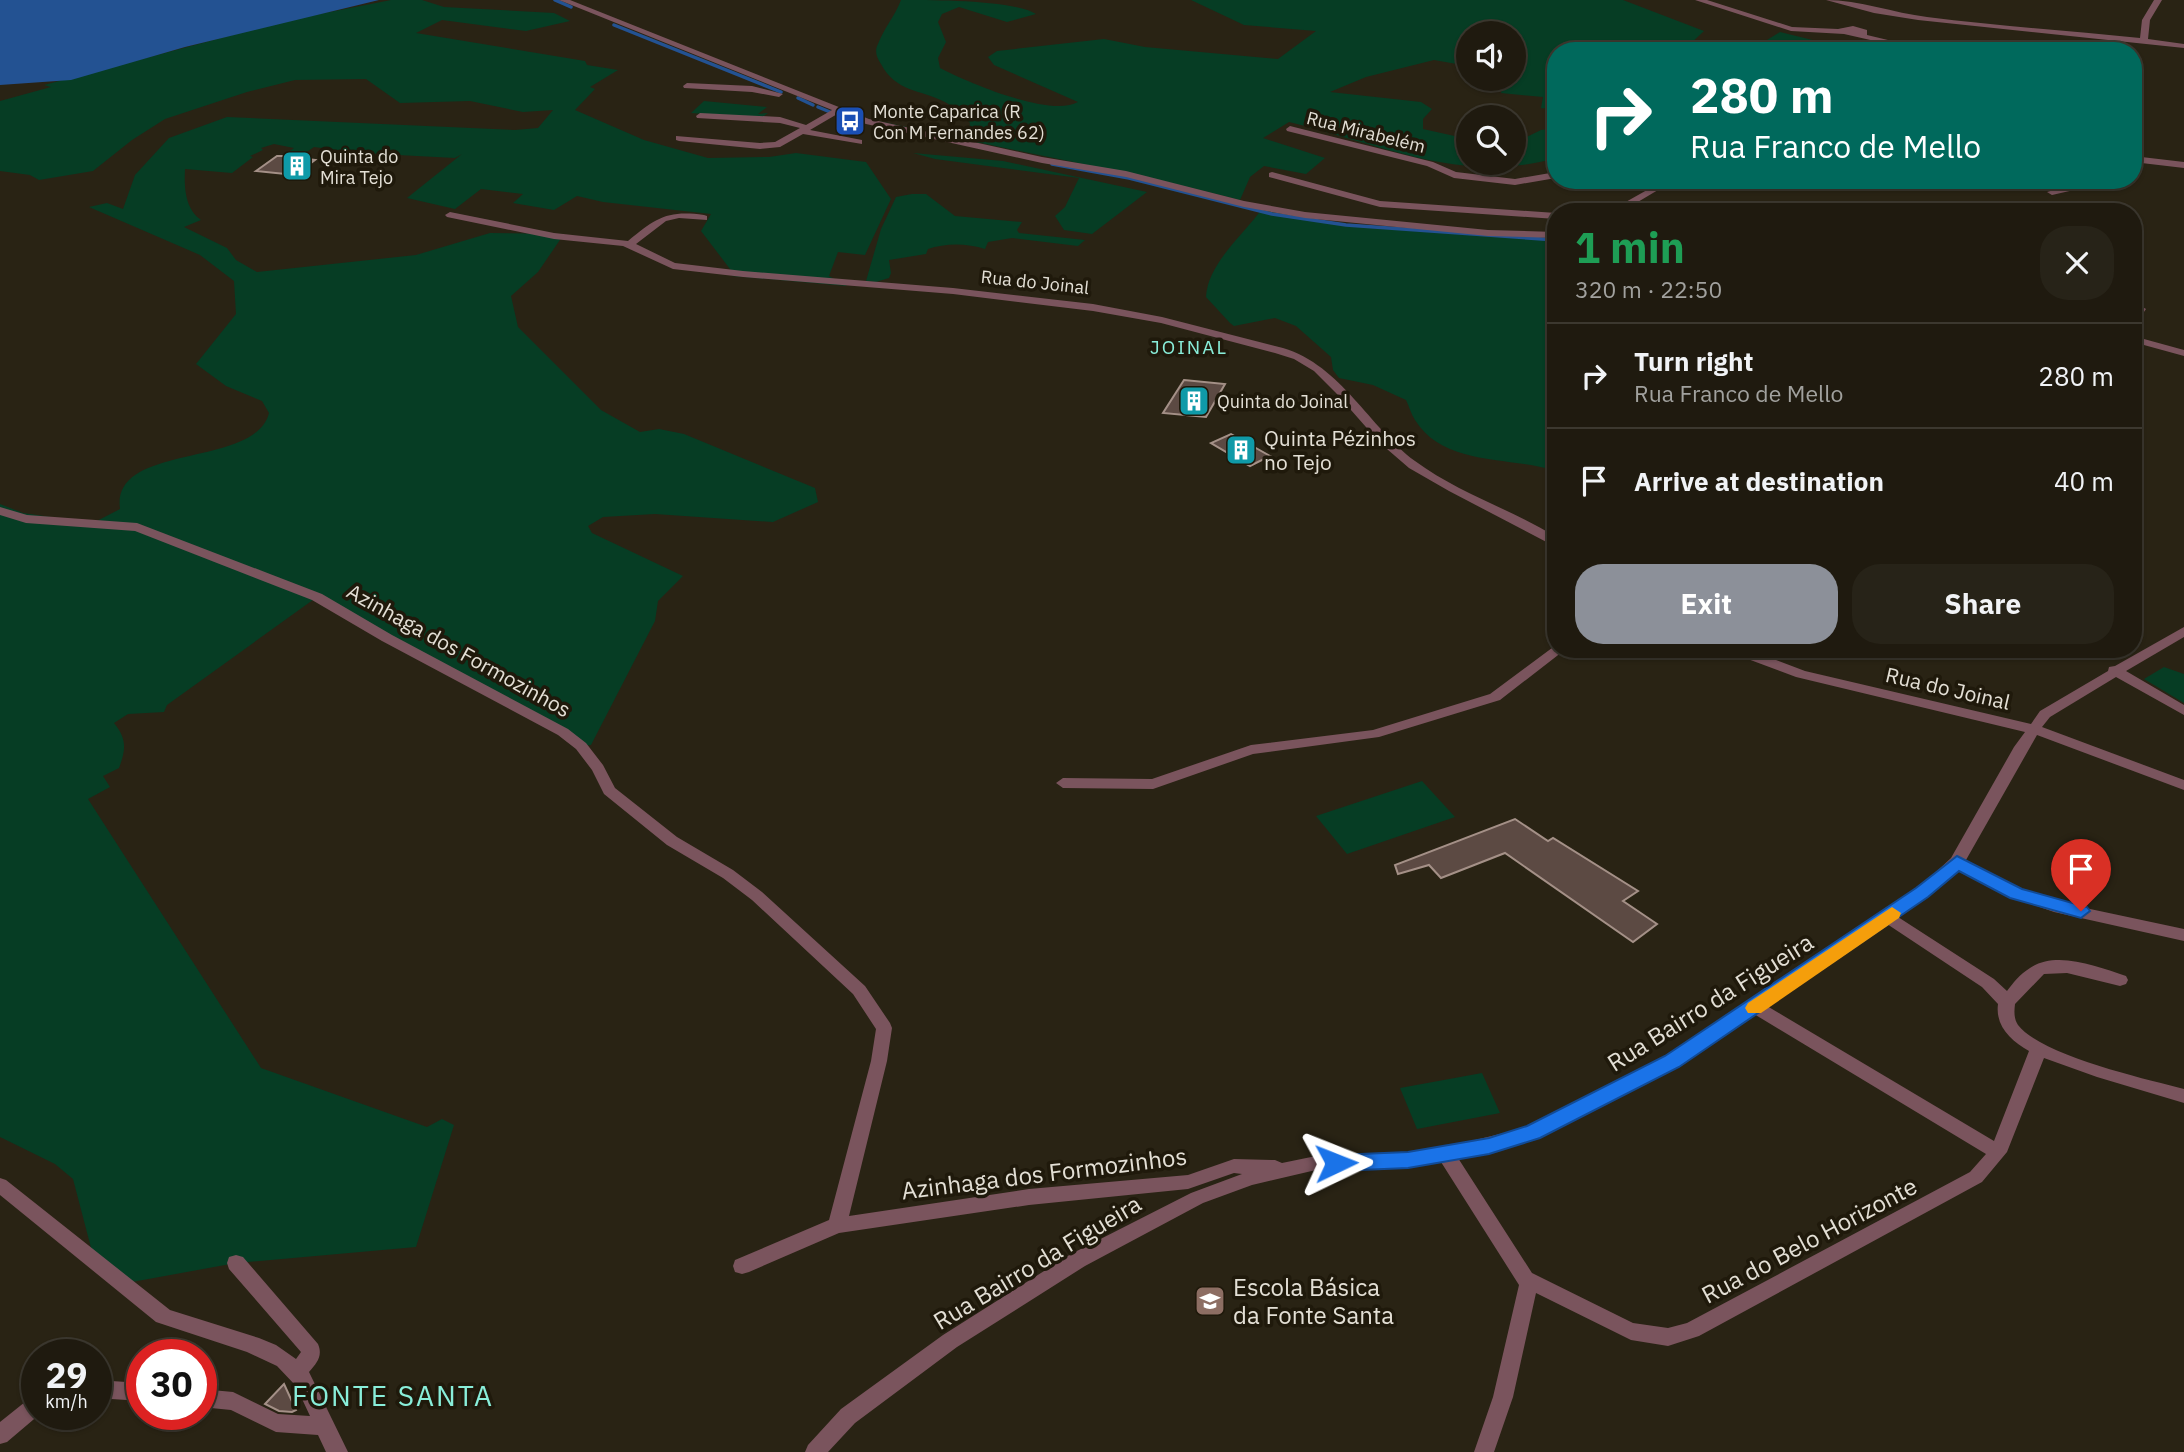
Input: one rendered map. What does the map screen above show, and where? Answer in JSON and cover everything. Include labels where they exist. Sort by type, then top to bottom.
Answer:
[{"type":"street","points":[[563,0],[837,111],[952,141],[1139,177],[1244,204],[1306,215],[1488,233],[1547,235]]},
{"type":"street","points":[[1699,0],[1791,29],[1842,32],[1849,35],[1861,32],[1897,42]]},
{"type":"street","points":[[1830,0],[1881,13],[1958,25],[2144,40],[2184,46]]},
{"type":"street","points":[[2144,40],[2146,20],[2158,0]]},
{"type":"street","points":[[1861,32],[1881,13]]},
{"type":"street","points":[[687,86],[752,89],[804,97]]},
{"type":"street","points":[[679,138],[767,146],[784,142],[837,111]]},
{"type":"street","points":[[700,116],[780,120],[803,129],[859,142]]},
{"type":"street","name":"Rua Mirabelém","points":[[1290,129],[1430,164],[1454,175],[1514,182],[1547,176]]},
{"type":"street","points":[[2142,160],[2184,164]]},
{"type":"street","points":[[1272,175],[1380,204],[1547,215]]},
{"type":"street","points":[[1631,203],[1649,194],[1652,189]]},
{"type":"street","points":[[2052,192],[2066,189]]},
{"type":"street","name":"Rua do Joinal","points":[[450,215],[554,236],[629,245],[660,262],[688,268],[1094,308],[1205,330],[1306,360],[1395,451],[1431,477],[1492,506],[1547,538]]},
{"type":"street","points":[[629,245],[667,215],[704,218]]},
{"type":"street","points":[[2142,341],[2184,353]]},
{"type":"street","name":"Azinhaga dos Formozinhos","points":[[0,511],[26,519],[138,527],[317,597],[387,638],[563,732],[581,746],[598,768],[609,792],[631,811],[757,895],[859,990],[884,1028],[879,1061],[837,1224]]},
{"type":"street","name":"Rua Bairro da Figueira","points":[[2142,654],[2184,631]]},
{"type":"street","points":[[1063,783],[1153,783],[1251,750],[1374,734],[1495,697],[1547,657]]},
{"type":"street","name":"Rua do Joinal","points":[[1758,658],[1801,674],[2033,729],[2184,785]]},
{"type":"street","name":"Rua Bairro da Figueira","points":[[815,1452],[848,1416],[950,1342],[1078,1259],[1197,1198],[1251,1178],[1316,1163],[1408,1160],[1446,1154],[1532,1133],[1672,1062],[1926,890],[1957,862],[2033,729],[2045,714],[2136,658]]},
{"type":"street","points":[[2114,670],[2184,711]]},
{"type":"street","points":[[1957,862],[2016,893],[2060,908],[2184,935]]},
{"type":"street","points":[[1886,917],[1988,983],[2007,1002]]},
{"type":"street","points":[[2120,980],[2059,966],[2046,966],[2034,973],[2007,1002],[2006,1012],[2011,1028],[2039,1048],[2184,1096]]},
{"type":"street","points":[[1756,1007],[1998,1152]]},
{"type":"street","name":"Rua do Belo Horizonte","points":[[1529,1281],[1631,1331],[1657,1337],[1678,1335],[1971,1181],[1998,1152],[2039,1048]]},
{"type":"street","points":[[1446,1154],[1519,1272],[1529,1281],[1503,1397],[1484,1452]]},
{"type":"street","name":"Azinhaga dos Formozinhos","points":[[743,1266],[837,1224],[1028,1197],[1188,1182],[1234,1166],[1297,1167]]},
{"type":"street","points":[[0,1185],[163,1316],[189,1328],[251,1343],[274,1353],[297,1372],[338,1452]]},
{"type":"street","points":[[236,1262],[311,1350],[310,1357],[297,1372]]},
{"type":"street","points":[[217,1400],[233,1401],[276,1423],[323,1426]]},
{"type":"street","points":[[0,1435],[21,1417]]},
{"type":"green space","points":[[391,0],[422,0],[444,7],[554,13],[570,21],[526,31],[442,20],[416,33],[585,61],[587,65],[618,70],[590,87],[595,89],[575,110],[644,140],[708,158],[769,157],[796,153],[866,162],[891,199],[865,255],[838,252],[829,276],[847,286],[732,276],[730,269],[701,231],[711,214],[603,202],[577,196],[554,210],[513,203],[523,194],[481,189],[455,209],[407,198],[462,154],[455,158],[360,153],[314,147],[298,158],[283,156],[294,148],[274,144],[261,148],[263,150],[250,156],[253,157],[232,173],[185,169],[185,190],[189,204],[201,220],[184,227],[227,248],[236,260],[257,272],[416,255],[490,233],[564,234],[538,272],[511,296],[518,327],[601,410],[640,432],[659,429],[684,434],[815,488],[818,502],[773,522],[655,514],[603,517],[588,526],[592,533],[683,576],[658,601],[655,621],[591,745],[581,746],[317,597],[167,705],[164,712],[128,714],[114,723],[123,739],[124,750],[119,768],[103,776],[110,787],[88,799],[261,1068],[427,1127],[442,1119],[454,1125],[416,1247],[236,1263],[121,1284],[95,1263],[73,1179],[55,1164],[0,1137],[0,504],[23,513],[93,523],[120,509],[123,488],[138,474],[159,464],[239,442],[258,430],[269,413],[262,401],[226,386],[196,364],[236,314],[234,281],[200,255],[89,207],[107,203],[123,209],[135,175],[169,138],[227,117],[515,130],[538,128],[553,110],[523,112],[470,101],[400,103],[366,79],[295,80],[247,92],[165,119],[132,140],[93,171],[39,180],[30,175],[0,171],[0,101],[51,87],[44,85],[289,20]]},
{"type":"green space","points":[[901,0],[992,3],[1025,9],[1036,14],[1007,22],[959,7],[942,14],[938,22],[946,42],[938,58],[940,68],[1009,96],[1029,102],[1065,106],[1078,102],[994,65],[988,57],[997,51],[1104,39],[1145,47],[1278,59],[1316,31],[1244,25],[1191,0],[1623,0],[1704,31],[1692,42],[1547,42],[1547,109],[1541,108],[1543,97],[1501,93],[1526,91],[1526,21],[1456,21],[1456,64],[1434,60],[1366,77],[1330,92],[1421,102],[1432,109],[1423,119],[1423,129],[1456,136],[1456,164],[1389,150],[1289,122],[1263,138],[1325,158],[1306,174],[1264,166],[1250,177],[1240,200],[865,118],[958,138],[968,134],[970,123],[958,111],[945,102],[901,85],[887,73],[876,52]]},
{"type":"green space","points":[[1780,32],[1821,42],[1764,42]]},
{"type":"green space","points":[[704,101],[767,107],[758,114],[768,113],[761,118],[691,113]]},
{"type":"green space","points":[[1547,129],[1547,160],[1526,164],[1526,137]]},
{"type":"green space","points":[[913,153],[1003,161],[1147,192],[1092,234],[1064,230],[1055,216],[1065,207],[1079,178],[935,159]]},
{"type":"green space","points":[[926,194],[955,216],[1022,222],[1017,230],[1019,233],[1085,240],[1078,246],[1012,238],[988,242],[985,249],[964,245],[942,246],[928,249],[926,254],[889,260],[889,278],[876,282],[866,281],[881,229],[896,197]]},
{"type":"green space","points":[[1264,206],[1345,226],[1547,240],[1547,468],[1480,458],[1443,446],[1428,435],[1415,420],[1406,400],[1373,385],[1339,378],[1333,370],[1331,357],[1296,326],[1275,318],[1234,326],[1230,323],[1206,297],[1208,284],[1220,260]]},
{"type":"green space","points":[[2164,667],[2184,674],[2184,703],[2144,679]]},
{"type":"green space","points":[[1422,781],[1455,817],[1347,854],[1316,816]]},
{"type":"green space","points":[[1482,1073],[1500,1113],[1417,1129],[1400,1088]]},
{"type":"water","points":[[0,0],[379,0],[185,47],[71,80],[0,85]]},
{"type":"building","name":"Quinta do Mira Tejo","points":[[277,156],[315,160],[295,175],[256,171]]},
{"type":"building","name":"Quinta do Joinal","points":[[1184,380],[1225,384],[1206,417],[1163,413]]},
{"type":"building","name":"Quinta Pézinhos no Tejo","points":[[1231,434],[1270,456],[1250,466],[1211,443]]},
{"type":"building","points":[[1515,819],[1548,841],[1553,838],[1638,891],[1623,901],[1657,924],[1633,942],[1505,853],[1441,878],[1429,865],[1398,874],[1395,865]]},
{"type":"building","points":[[284,1384],[296,1410],[292,1412],[279,1411],[265,1404]]},
{"type":"waterway","points":[[555,0],[571,7]]},
{"type":"waterway","points":[[614,25],[781,92]]},
{"type":"waterway","points":[[798,98],[813,105]]},
{"type":"waterway","points":[[818,107],[830,112]]},
{"type":"waterway","points":[[1052,164],[1129,178],[1272,214],[1346,225],[1547,239]]},
{"type":"slow traffic","points":[[1754,1008],[1892,913]]},
{"type":"place","name":"Monte Caparica (R Con M Fernandes 62)","points":[[850,121]]},
{"type":"place","name":"Quinta do Mira Tejo","points":[[297,166]]},
{"type":"place","name":"Quinta do Joinal","points":[[1194,401]]},
{"type":"place","name":"Quinta Pézinhos no Tejo","points":[[1241,450]]},
{"type":"place","name":"Escola Básica da Fonte Santa","points":[[1210,1301]]},
{"type":"district","name":"JOINAL","points":[[1189,347]]},
{"type":"district","name":"FONTE SANTA","points":[[393,1395]]},
{"type":"route","points":[[1336,1163],[1408,1160],[1489,1146],[1532,1133],[1672,1062],[1922,893],[1957,862],[2016,893],[2060,908],[2081,911]]}]
